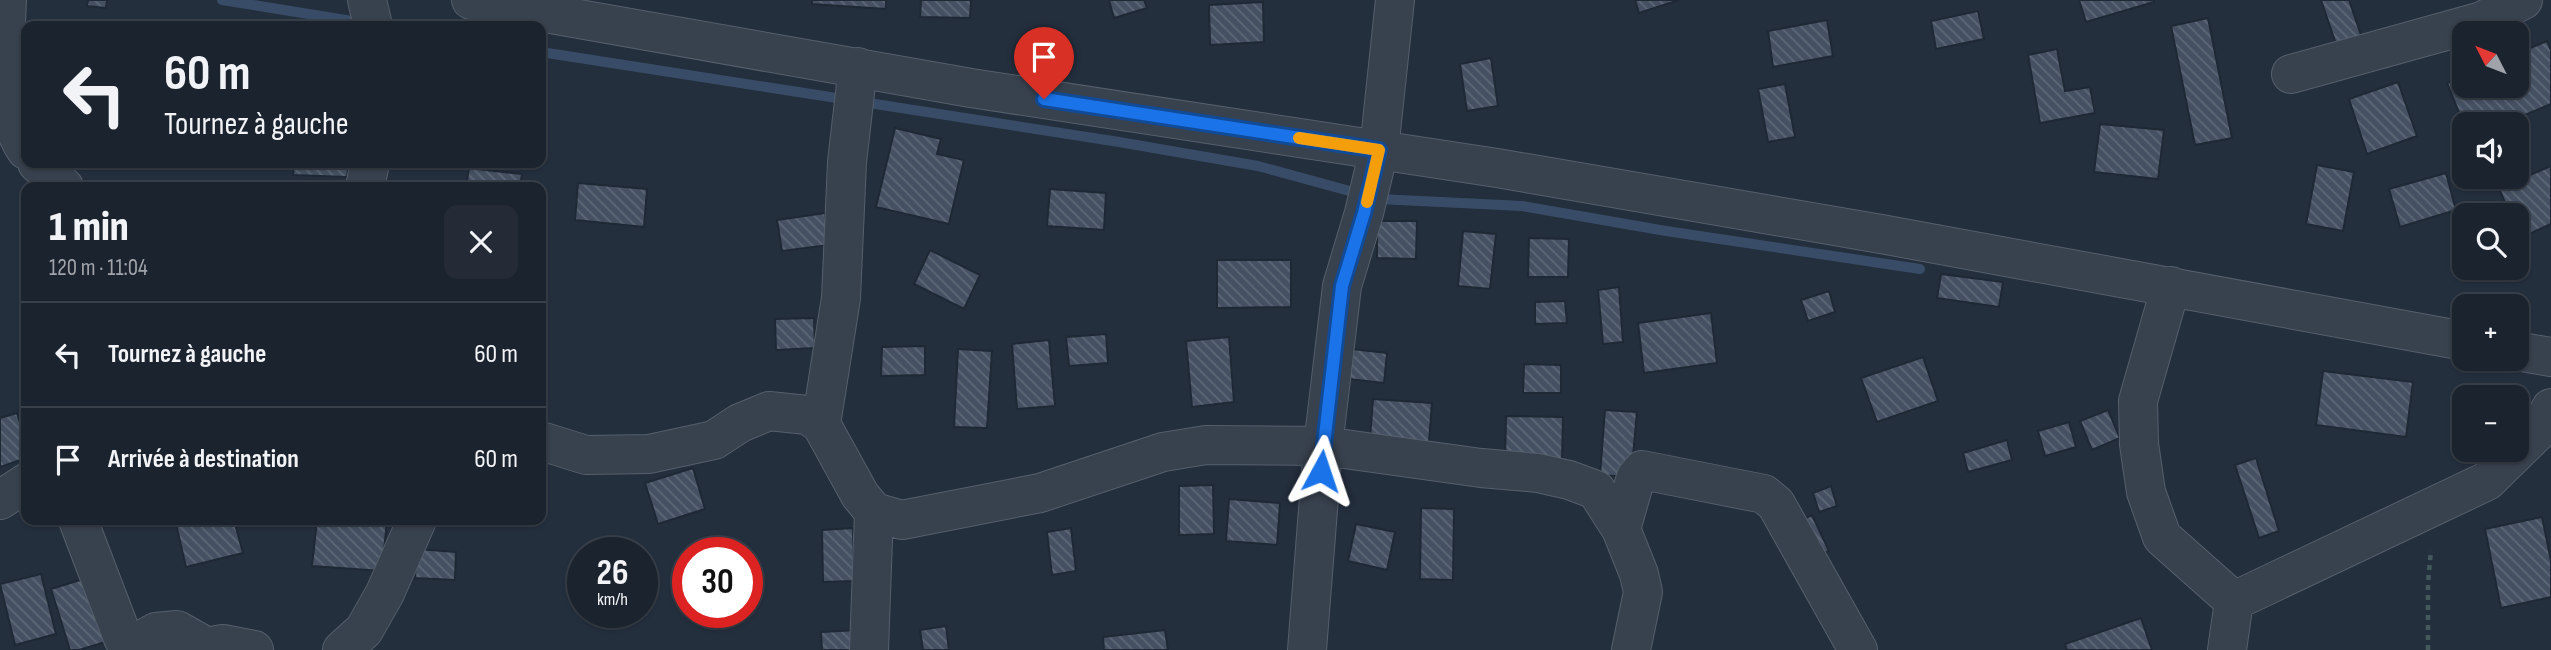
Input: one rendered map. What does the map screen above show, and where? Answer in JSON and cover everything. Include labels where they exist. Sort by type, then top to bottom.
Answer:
[{"type":"street","points":[[7,0],[3,62],[10,124],[21,142]]},
{"type":"street","points":[[367,0],[372,21]]},
{"type":"street","points":[[471,0],[510,4],[985,90],[1379,150],[1867,231],[2452,339]]},
{"type":"street","points":[[1307,650],[1324,446],[1342,286],[1379,150],[1395,0]]},
{"type":"street","points":[[2291,74],[2482,21],[2523,0]]},
{"type":"street","points":[[821,424],[841,298],[847,162],[858,67]]},
{"type":"street","points":[[43,168],[58,182]]},
{"type":"street","points":[[2171,286],[2137,401],[2138,444],[2147,492],[2162,537],[2234,601]]},
{"type":"street","points":[[2529,353],[2551,357]]},
{"type":"street","points":[[2234,601],[2487,481],[2537,432],[2551,408]]},
{"type":"street","points":[[546,442],[586,455],[649,454],[714,440],[740,423],[769,411],[807,415],[821,424],[860,495],[874,512],[902,520],[1040,494],[1163,452],[1206,445],[1324,446],[1481,468],[1538,473],[1596,490],[1621,529],[1639,574],[1643,592],[1631,650]]},
{"type":"street","points":[[1621,529],[1636,477],[1642,470],[1764,494],[1776,505],[1858,650]]},
{"type":"street","points":[[0,500],[21,486]]},
{"type":"street","points":[[869,650],[874,512]]},
{"type":"street","points":[[80,525],[123,638],[134,644],[156,632],[177,631],[207,647],[223,644],[254,650]]},
{"type":"street","points":[[342,650],[364,630],[385,593],[416,525]]},
{"type":"street","points":[[2227,650],[2234,601]]},
{"type":"path","points":[[2428,650],[2428,583],[2435,507]]},
{"type":"building","points":[[88,0],[107,0],[106,8],[87,6]]},
{"type":"building","points":[[812,0],[886,0],[886,9],[812,4]]},
{"type":"building","points":[[921,0],[971,0],[970,18],[920,17]]},
{"type":"building","points":[[1109,0],[1144,0],[1147,8],[1114,18]]},
{"type":"building","points":[[1635,0],[1679,0],[1639,13]]},
{"type":"building","points":[[2079,0],[2154,0],[2154,2],[2086,22]]},
{"type":"building","points":[[2321,0],[2349,0],[2363,41],[2338,50]]},
{"type":"building","points":[[1263,2],[1264,42],[1210,45],[1209,5]]},
{"type":"building","points":[[1978,11],[1984,39],[1936,49],[1931,21]]},
{"type":"building","points":[[2208,18],[2232,138],[2195,145],[2171,26]]},
{"type":"building","points":[[1827,20],[1833,56],[1773,67],[1768,31]]},
{"type":"building","points":[[2547,41],[2551,50],[2551,104],[2529,113],[2459,112],[2453,98],[2529,98],[2529,49]]},
{"type":"building","points":[[2057,49],[2065,91],[2090,87],[2095,113],[2040,123],[2028,55]]},
{"type":"building","points":[[1491,58],[1498,106],[1467,111],[1460,64]]},
{"type":"building","points":[[2452,81],[2452,95],[2447,83]]},
{"type":"building","points":[[2398,82],[2417,136],[2367,154],[2349,99]]},
{"type":"building","points":[[1785,84],[1795,137],[1768,142],[1758,89]]},
{"type":"building","points":[[2100,124],[2164,130],[2158,179],[2094,172]]},
{"type":"building","points":[[895,128],[941,139],[937,154],[964,160],[949,224],[876,207]]},
{"type":"building","points":[[2317,165],[2354,172],[2343,231],[2306,224]]},
{"type":"building","points":[[2551,166],[2551,224],[2529,234],[2529,203],[2505,203],[2499,189],[2529,189],[2529,175]]},
{"type":"building","points":[[294,168],[348,168],[347,177],[293,175]]},
{"type":"building","points":[[469,168],[522,174],[521,182],[467,182]]},
{"type":"building","points":[[2446,173],[2454,203],[2452,211],[2400,227],[2389,189]]},
{"type":"building","points":[[578,183],[647,189],[644,227],[575,220]]},
{"type":"building","points":[[1050,189],[1106,193],[1104,230],[1047,226]]},
{"type":"building","points":[[825,213],[829,245],[782,251],[777,220]]},
{"type":"building","points":[[1377,221],[1417,221],[1416,259],[1377,258]]},
{"type":"building","points":[[1463,231],[1496,234],[1490,289],[1458,286]]},
{"type":"building","points":[[1529,238],[1569,239],[1568,277],[1528,277]]},
{"type":"building","points":[[930,250],[980,275],[964,309],[914,284]]},
{"type":"building","points":[[1217,260],[1291,260],[1291,307],[1217,308]]},
{"type":"building","points":[[1941,274],[2003,282],[1999,307],[1937,298]]},
{"type":"building","points":[[1619,287],[1623,342],[1603,344],[1598,290]]},
{"type":"building","points":[[1829,291],[1835,312],[1808,321],[1801,300]]},
{"type":"building","points":[[1565,301],[1567,323],[1535,324],[1535,302]]},
{"type":"building","points":[[1711,313],[1717,363],[1644,373],[1638,323]]},
{"type":"building","points":[[814,318],[815,348],[776,350],[775,319]]},
{"type":"building","points":[[1106,334],[1108,363],[1069,366],[1066,337]]},
{"type":"building","points":[[1229,337],[1234,402],[1192,407],[1186,341]]},
{"type":"building","points":[[1049,340],[1055,406],[1017,409],[1012,344]]},
{"type":"building","points":[[925,346],[925,375],[881,376],[882,347]]},
{"type":"building","points":[[1343,348],[1387,353],[1384,383],[1340,378]]},
{"type":"building","points":[[958,349],[992,351],[987,428],[954,427]]},
{"type":"building","points":[[1923,357],[1938,401],[1877,422],[1861,378]]},
{"type":"building","points":[[1524,364],[1561,365],[1561,393],[1523,393]]},
{"type":"building","points":[[2323,371],[2413,382],[2406,437],[2316,425]]},
{"type":"building","points":[[1373,399],[1432,403],[1429,442],[1370,438]]},
{"type":"building","points":[[1605,410],[1637,412],[1631,477],[1600,475]]},
{"type":"building","points":[[2108,410],[2120,438],[2092,450],[2080,421]]},
{"type":"building","points":[[17,413],[21,426],[21,460],[0,467],[0,418]]},
{"type":"building","points":[[1506,416],[1563,417],[1562,461],[1505,460]]},
{"type":"building","points":[[2069,422],[2076,447],[2045,456],[2038,431]]},
{"type":"building","points":[[2007,440],[2012,460],[1968,472],[1963,453]]},
{"type":"building","points":[[2256,458],[2279,531],[2259,538],[2235,465]]},
{"type":"building","points":[[693,468],[705,509],[658,524],[645,483]]},
{"type":"building","points":[[1213,485],[1214,534],[1179,535],[1179,486]]},
{"type":"building","points":[[1831,486],[1837,506],[1819,512],[1813,493]]},
{"type":"building","points":[[1229,499],[1280,503],[1277,545],[1226,541]]},
{"type":"building","points":[[1421,508],[1454,509],[1453,580],[1420,579]]},
{"type":"building","points":[[1812,515],[1829,551],[1810,559],[1793,524]]},
{"type":"building","points":[[2542,517],[2551,561],[2551,597],[2501,608],[2485,529]]},
{"type":"building","points":[[1356,524],[1395,532],[1387,570],[1348,561]]},
{"type":"building","points":[[176,525],[235,525],[243,553],[186,567]]},
{"type":"building","points":[[316,525],[387,525],[382,571],[312,566]]},
{"type":"building","points":[[853,528],[854,581],[823,582],[822,530]]},
{"type":"building","points":[[1071,528],[1076,571],[1052,575],[1047,532]]},
{"type":"building","points":[[417,549],[456,552],[455,580],[415,578]]},
{"type":"building","points":[[41,574],[56,634],[15,645],[0,584]]},
{"type":"building","points":[[93,576],[112,640],[70,650],[51,589]]},
{"type":"building","points":[[2141,618],[2152,650],[2067,650],[2065,644]]},
{"type":"building","points":[[946,626],[949,650],[923,650],[920,630]]},
{"type":"building","points":[[858,630],[859,650],[822,650],[821,632]]},
{"type":"building","points":[[1165,630],[1168,650],[1104,650],[1103,637]]},
{"type":"waterway","points":[[222,0],[352,21]]},
{"type":"waterway","points":[[546,53],[1258,166],[1379,199],[1522,206],[1666,231],[1920,269]]},
{"type":"slow traffic","points":[[1299,138],[1379,150],[1367,202]]},
{"type":"route","points":[[1044,99],[1379,150],[1342,286],[1321,471]]}]
